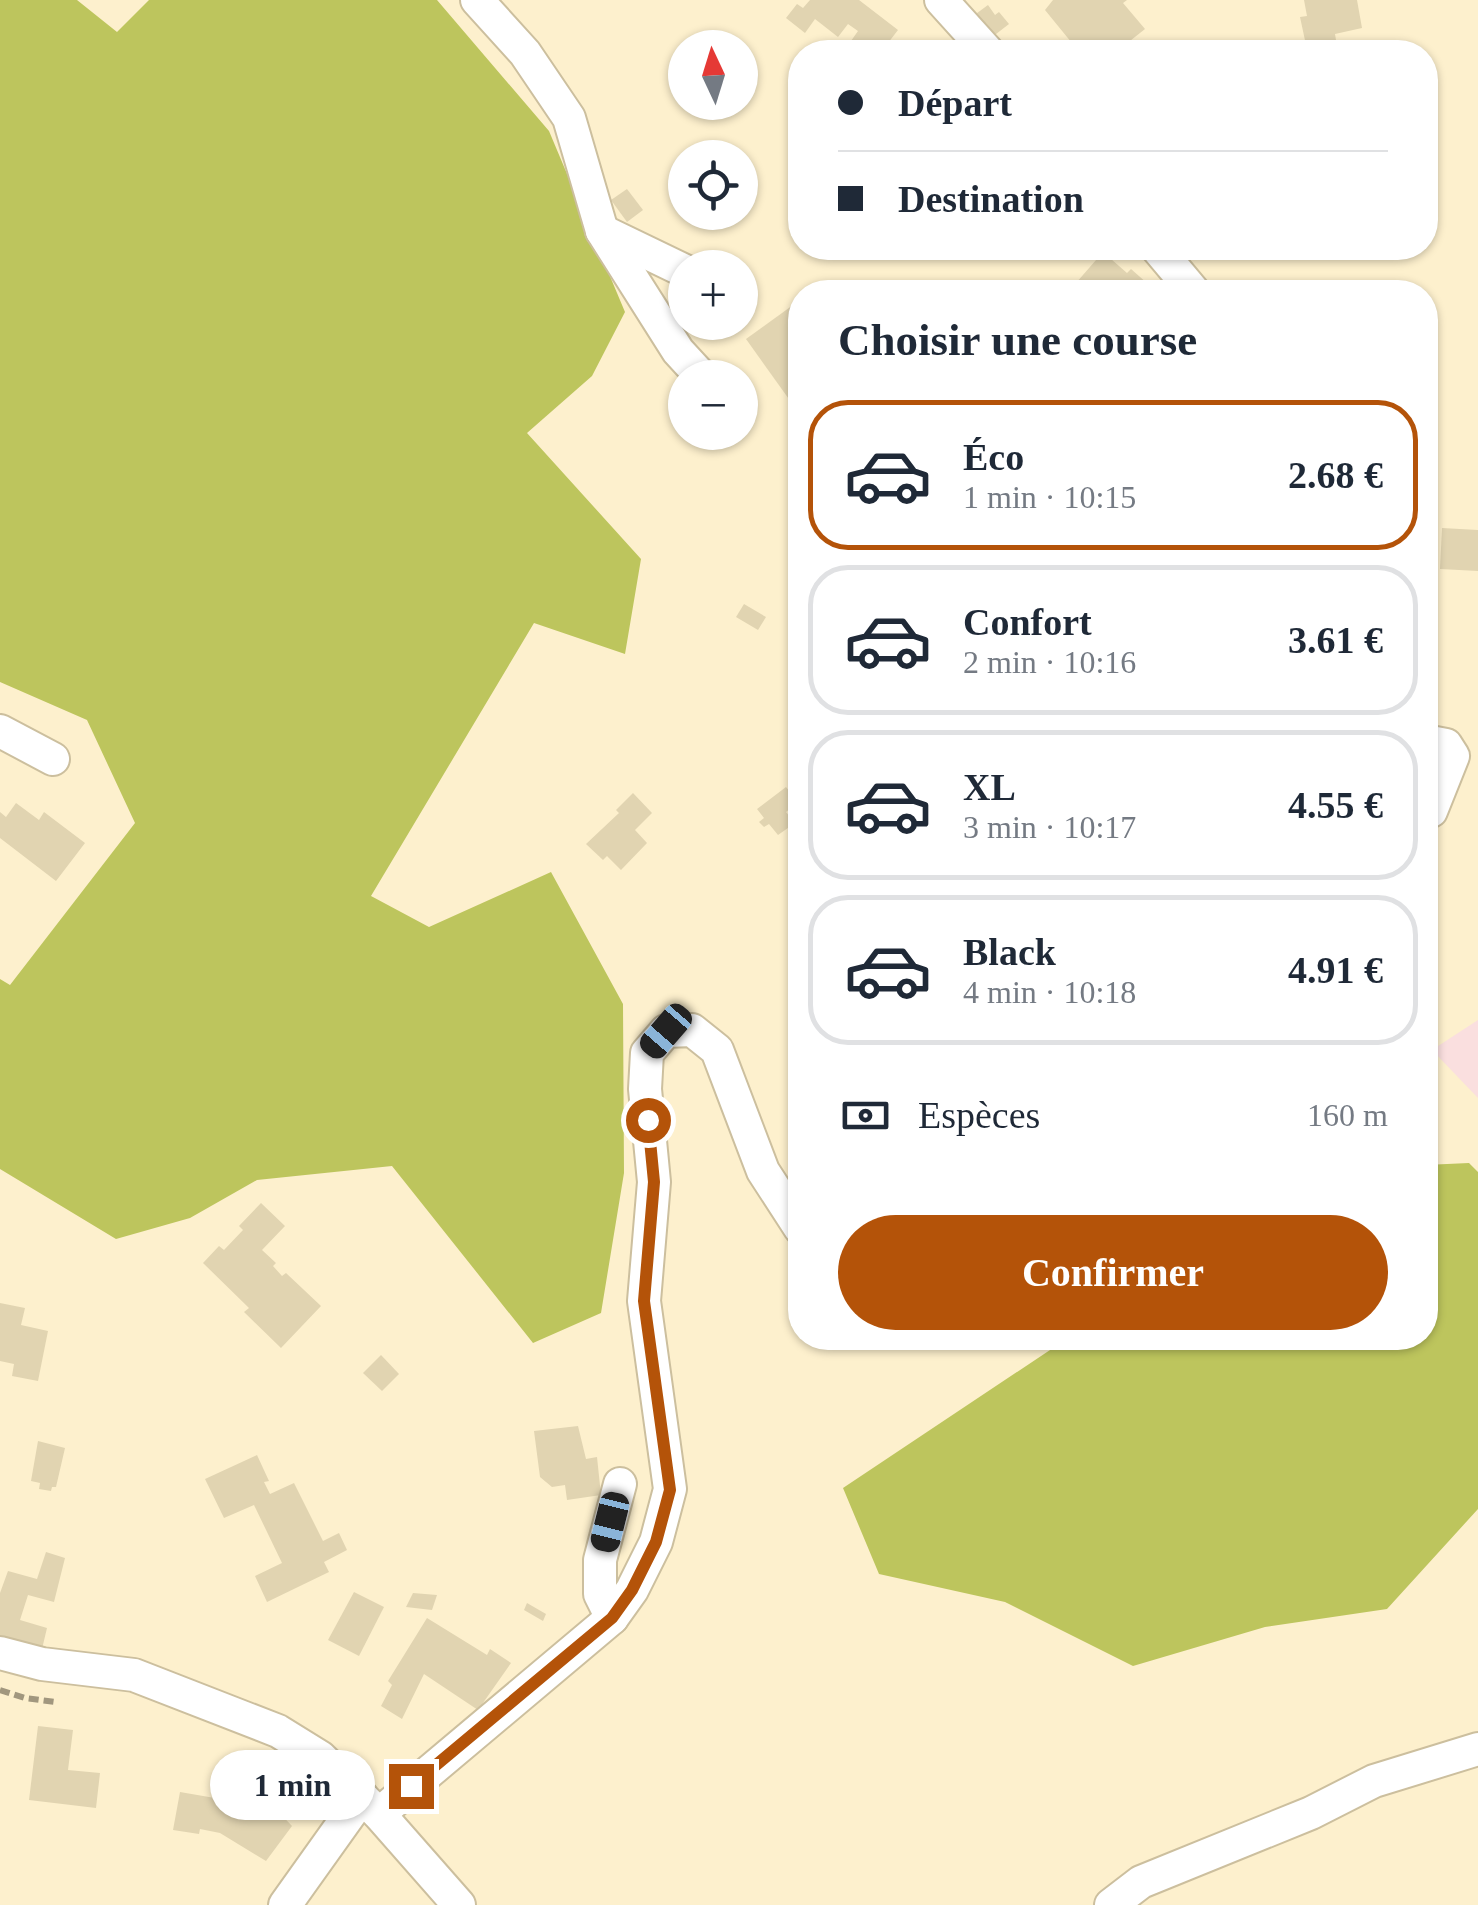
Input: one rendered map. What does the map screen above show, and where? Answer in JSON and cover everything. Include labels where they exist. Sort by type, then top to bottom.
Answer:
[{"type":"street","points":[[477,0],[525,53],[569,118],[602,232],[686,360]]},
{"type":"street","points":[[942,0],[977,40]]},
{"type":"street","points":[[602,232],[668,263]]},
{"type":"street","points":[[1167,260],[1184,280]]},
{"type":"street","points":[[0,731],[53,759]]},
{"type":"street","points":[[1438,743],[1446,745],[1453,756],[1438,794]]},
{"type":"street","points":[[285,1905],[340,1829],[612,1618],[632,1590],[656,1542],[670,1490],[644,1301],[654,1182],[646,1089],[647,1053],[666,1031],[692,1030],[718,1050],[764,1171],[788,1209]]},
{"type":"street","points":[[612,1618],[600,1594],[600,1560],[620,1484]]},
{"type":"street","points":[[0,1653],[42,1664],[134,1675],[278,1731],[320,1757],[371,1806],[458,1905]]},
{"type":"street","points":[[1111,1905],[1142,1882],[1311,1813],[1374,1781],[1478,1750]]},
{"type":"path","points":[[0,1690],[25,1698],[61,1702]]},
{"type":"path","points":[[238,1751],[290,1780],[340,1829]]},
{"type":"shaded area","points":[[1478,1020],[1478,1098],[1438,1056],[1438,1046]]},
{"type":"green space","points":[[0,0],[77,0],[117,32],[149,0],[437,0],[549,131],[625,312],[592,376],[527,433],[641,559],[625,654],[534,623],[371,896],[429,927],[551,872],[623,1004],[624,1173],[601,1313],[533,1343],[392,1166],[257,1180],[190,1218],[116,1239],[0,1169],[0,979],[10,985],[135,823],[87,720],[0,682]]},
{"type":"green space","points":[[1469,1163],[1478,1172],[1478,1509],[1387,1609],[1265,1627],[1133,1666],[1005,1602],[879,1574],[843,1488],[1050,1350],[1438,1350],[1438,1164]]},
{"type":"building","points":[[810,0],[859,0],[898,30],[890,40],[852,40],[858,31],[848,24],[838,37],[815,19],[805,33],[786,18],[797,4],[803,8]]},
{"type":"building","points":[[1053,0],[1127,0],[1123,3],[1145,29],[1131,40],[1069,40],[1045,10]]},
{"type":"building","points":[[1304,0],[1357,0],[1362,28],[1335,34],[1336,40],[1305,40],[1300,17],[1307,16]]},
{"type":"building","points":[[988,5],[1009,24],[986,40],[969,19]]},
{"type":"building","points":[[627,189],[643,210],[627,222],[611,200]]},
{"type":"building","points":[[1096,260],[1112,260],[1143,280],[1079,280]]},
{"type":"building","points":[[788,309],[788,398],[747,340],[758,340],[758,330]]},
{"type":"building","points":[[1442,528],[1478,530],[1478,571],[1440,569]]},
{"type":"building","points":[[744,604],[766,617],[758,630],[736,617]]},
{"type":"building","points":[[786,787],[788,790],[788,828],[778,835],[769,824],[764,827],[759,822],[764,818],[757,809]]},
{"type":"building","points":[[633,793],[652,813],[635,830],[647,843],[621,870],[586,844],[619,813],[616,810]]},
{"type":"building","points":[[16,803],[39,820],[44,812],[85,843],[56,881],[0,838],[0,812],[6,817]]},
{"type":"building","points":[[261,1203],[285,1226],[262,1250],[276,1263],[273,1266],[282,1276],[286,1273],[321,1306],[281,1348],[244,1312],[249,1308],[203,1263],[219,1246],[224,1250],[243,1230],[239,1226]]},
{"type":"building","points":[[0,1303],[25,1308],[21,1325],[48,1331],[38,1381],[12,1376],[14,1364],[0,1361]]},
{"type":"building","points":[[381,1355],[399,1374],[382,1391],[363,1373]]},
{"type":"building","points":[[578,1426],[586,1459],[597,1457],[601,1495],[567,1500],[565,1485],[552,1487],[540,1477],[534,1431]]},
{"type":"building","points":[[38,1441],[65,1448],[56,1487],[51,1491],[39,1489],[40,1483],[31,1481]]},
{"type":"building","points":[[257,1455],[269,1481],[264,1482],[270,1494],[294,1483],[323,1541],[339,1533],[347,1550],[324,1562],[329,1572],[267,1602],[255,1576],[282,1563],[254,1505],[224,1518],[205,1479]]},
{"type":"building","points":[[46,1552],[65,1558],[54,1602],[28,1595],[20,1620],[47,1628],[42,1649],[0,1640],[0,1593],[8,1571],[37,1579]]},
{"type":"building","points":[[354,1592],[384,1607],[359,1656],[328,1640]]},
{"type":"building","points":[[413,1593],[437,1595],[432,1610],[406,1607]]},
{"type":"building","points":[[527,1603],[546,1614],[543,1621],[524,1610]]},
{"type":"building","points":[[427,1618],[487,1655],[490,1649],[511,1663],[478,1710],[424,1674],[402,1719],[381,1706],[392,1685],[388,1681]]},
{"type":"building","points":[[38,1726],[73,1730],[68,1770],[100,1773],[96,1808],[29,1800]]},
{"type":"building","points":[[237,1788],[270,1803],[292,1826],[266,1861],[220,1833],[173,1830],[180,1792],[232,1801]]},
{"type":"route","points":[[411,1786],[612,1618],[632,1590],[656,1542],[670,1490],[644,1301],[654,1182],[648,1120]]}]
